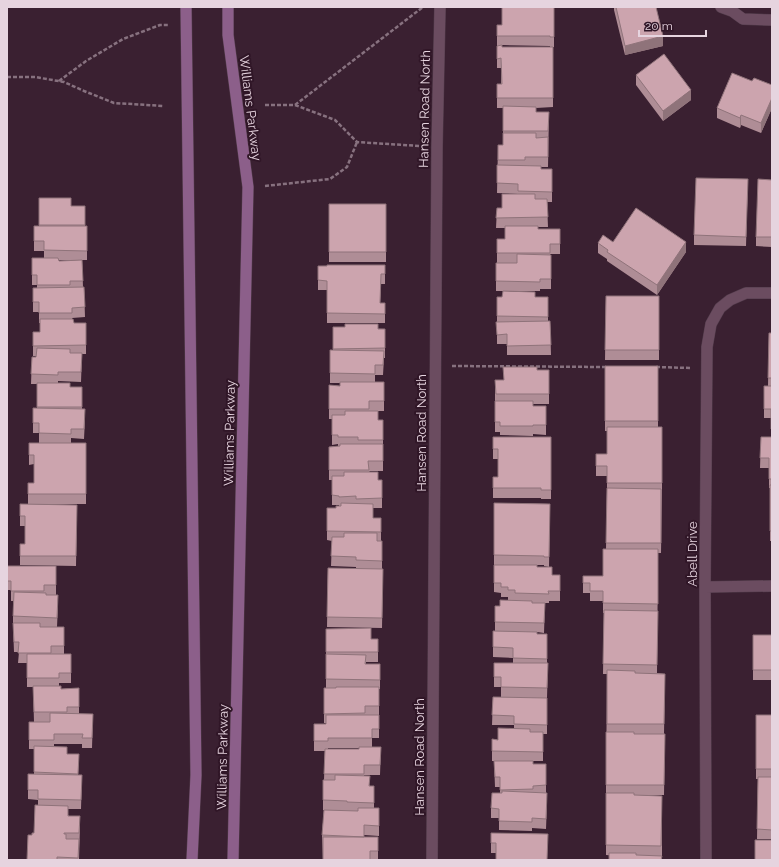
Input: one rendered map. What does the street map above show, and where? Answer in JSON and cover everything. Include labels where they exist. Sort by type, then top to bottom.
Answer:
[{"type":"main road","name":"Williams Parkway","points":[[186,7],[196,775],[192,860]]},
{"type":"main road","name":"Williams Parkway","points":[[228,7],[228,35],[248,187],[233,860]]},
{"type":"street","name":"Hansen Road North","points":[[432,860],[437,147],[440,7]]},
{"type":"street","points":[[721,7],[732,11],[743,19],[772,20]]},
{"type":"street","name":"Abell Drive","points":[[706,860],[705,586],[707,347],[711,324],[720,308],[730,300],[746,293],[772,293]]},
{"type":"street","points":[[705,586],[772,586]]},
{"type":"path","points":[[295,105],[424,7]]},
{"type":"path","points":[[59,81],[86,61],[123,39],[160,25],[186,25]]},
{"type":"path","points":[[7,76],[35,77],[64,82],[84,92],[114,103],[164,106]]},
{"type":"path","points":[[265,105],[295,105],[335,120],[357,142],[437,147]]},
{"type":"path","points":[[248,187],[330,179],[347,167],[357,142]]},
{"type":"path","points":[[436,366],[611,367]]},
{"type":"path","points":[[651,367],[707,368]]},
{"type":"building","points":[[502,7],[554,7],[554,37],[497,36],[497,25],[502,25]]},
{"type":"building","points":[[616,7],[656,7],[663,36],[625,46]]},
{"type":"building","points":[[502,45],[502,47],[553,47],[553,98],[497,98],[497,84],[502,84],[501,58],[497,59],[497,46]]},
{"type":"building","points":[[664,54],[691,90],[663,111],[636,75]]},
{"type":"building","points":[[732,73],[752,81],[754,78],[772,85],[772,98],[761,123],[741,115],[740,118],[717,108]]},
{"type":"building","points":[[503,106],[536,107],[536,112],[549,112],[548,131],[503,131]]},
{"type":"building","points":[[503,133],[536,133],[536,138],[548,137],[548,157],[525,157],[525,160],[498,160],[498,145],[503,145]]},
{"type":"building","points":[[497,165],[541,166],[541,169],[552,169],[552,192],[518,191],[518,184],[497,183]]},
{"type":"building","points":[[696,178],[748,179],[746,237],[694,235]]},
{"type":"building","points":[[758,179],[772,180],[772,237],[756,237]]},
{"type":"building","points":[[502,194],[535,194],[535,199],[547,199],[548,217],[496,218],[497,208],[502,208]]},
{"type":"building","points":[[39,198],[71,198],[71,206],[85,206],[85,225],[39,225]]},
{"type":"building","points":[[329,204],[386,204],[386,252],[329,252]]},
{"type":"building","points":[[636,208],[686,242],[657,285],[607,252],[608,250],[598,243],[603,235],[613,242]]},
{"type":"building","points":[[34,226],[87,226],[87,251],[44,250],[44,241],[34,241]]},
{"type":"building","points":[[505,226],[538,226],[538,229],[560,229],[560,244],[550,244],[550,253],[497,253],[497,239],[505,239]]},
{"type":"building","points":[[517,254],[551,255],[551,279],[540,279],[540,282],[496,281],[496,263],[517,263]]},
{"type":"building","points":[[32,258],[58,258],[59,261],[82,260],[83,281],[70,281],[70,285],[37,285],[37,275],[32,275]]},
{"type":"building","points":[[385,265],[385,274],[381,274],[380,303],[385,303],[385,314],[327,313],[327,281],[318,280],[318,266]]},
{"type":"building","points":[[84,287],[85,307],[72,308],[72,313],[39,313],[39,302],[33,302],[33,288]]},
{"type":"building","points":[[503,291],[535,292],[535,297],[548,297],[548,317],[497,316],[497,297],[502,297]]},
{"type":"building","points":[[606,296],[659,296],[659,350],[605,350]]},
{"type":"building","points":[[40,319],[73,319],[74,323],[86,323],[86,345],[33,346],[33,332],[40,332]]},
{"type":"building","points":[[550,321],[551,345],[507,346],[507,334],[497,335],[496,322]]},
{"type":"building","points":[[345,324],[378,324],[378,329],[385,329],[385,348],[333,349],[333,327],[345,327]]},
{"type":"building","points":[[769,333],[772,333],[772,378],[768,378]]},
{"type":"building","points":[[37,348],[70,349],[70,353],[82,353],[81,372],[58,372],[58,375],[31,374],[32,357],[36,357]]},
{"type":"building","points":[[330,350],[384,351],[383,365],[375,365],[375,374],[330,373]]},
{"type":"building","points":[[605,366],[658,366],[658,421],[605,421]]},
{"type":"building","points":[[503,367],[537,367],[537,370],[549,370],[549,394],[496,394],[495,380],[504,380]]},
{"type":"building","points":[[340,382],[384,382],[384,401],[369,401],[369,409],[329,409],[329,385],[340,386]]},
{"type":"building","points":[[37,383],[70,383],[70,387],[82,387],[82,407],[37,407]]},
{"type":"building","points":[[764,386],[772,386],[772,429],[771,409],[764,409]]},
{"type":"building","points":[[495,401],[533,401],[533,406],[546,406],[546,425],[500,426],[500,422],[495,422]]},
{"type":"building","points":[[33,408],[85,409],[84,429],[71,429],[71,434],[39,433],[39,423],[33,423]]},
{"type":"building","points":[[345,411],[378,411],[378,420],[383,420],[383,440],[358,440],[358,437],[338,437],[338,435],[332,435],[332,415],[345,415]]},
{"type":"building","points":[[607,427],[662,427],[662,483],[607,483],[607,466],[596,466],[596,454],[607,454]]},
{"type":"building","points":[[493,437],[551,437],[551,490],[541,490],[541,488],[493,488],[493,477],[498,477],[498,449],[493,449]]},
{"type":"building","points":[[761,437],[772,437],[772,479],[769,479],[769,458],[760,458]]},
{"type":"building","points":[[29,443],[86,443],[86,494],[28,494],[28,483],[34,483],[34,455],[29,455]]},
{"type":"building","points":[[340,444],[383,444],[383,461],[368,461],[369,470],[329,470],[329,447],[340,446]]},
{"type":"building","points":[[344,472],[378,472],[378,480],[382,480],[382,498],[356,499],[356,496],[339,497],[332,495],[332,476],[344,476]]},
{"type":"building","points":[[770,485],[772,485],[772,531],[770,531]]},
{"type":"building","points":[[607,488],[661,489],[661,543],[606,543]]},
{"type":"building","points":[[341,503],[373,504],[373,518],[381,518],[381,532],[327,531],[327,508],[336,508],[336,506],[341,506]]},
{"type":"building","points":[[494,503],[550,504],[549,557],[494,555]]},
{"type":"building","points":[[20,504],[77,505],[76,556],[20,556],[20,544],[25,544],[25,516],[20,516]]},
{"type":"building","points":[[344,533],[377,533],[377,541],[382,541],[382,561],[356,560],[356,557],[331,556],[332,537],[344,537]]},
{"type":"building","points":[[603,549],[658,549],[658,604],[603,603],[603,591],[590,591],[590,583],[583,583],[583,576],[603,576]]},
{"type":"building","points":[[494,565],[537,565],[537,567],[552,567],[552,575],[560,575],[560,591],[548,591],[549,594],[515,593],[515,590],[508,590],[508,587],[501,587],[501,583],[494,583]]},
{"type":"building","points":[[7,566],[56,566],[56,585],[44,585],[44,591],[11,591],[11,581],[7,581]]},
{"type":"building","points":[[328,568],[383,569],[382,618],[327,617]]},
{"type":"building","points":[[14,592],[58,595],[57,618],[13,616]]},
{"type":"building","points":[[500,600],[545,603],[544,623],[495,622],[495,606],[500,606]]},
{"type":"building","points":[[604,610],[658,611],[657,665],[603,664]]},
{"type":"building","points":[[13,623],[40,623],[40,627],[64,627],[64,646],[51,646],[51,653],[18,653],[19,642],[14,642]]},
{"type":"building","points":[[371,628],[371,639],[378,639],[378,652],[326,652],[326,629]]},
{"type":"building","points":[[493,631],[537,632],[537,634],[547,634],[547,659],[513,658],[513,648],[493,647]]},
{"type":"building","points":[[753,635],[772,635],[772,670],[753,670]]},
{"type":"building","points":[[27,654],[71,654],[71,673],[59,673],[59,678],[27,678]]},
{"type":"building","points":[[326,654],[366,655],[365,664],[380,664],[380,680],[326,679]]},
{"type":"building","points":[[494,663],[548,663],[547,688],[501,687],[501,677],[494,677]]},
{"type":"building","points":[[607,670],[665,674],[664,724],[607,724]]},
{"type":"building","points":[[33,686],[61,686],[61,689],[79,688],[79,707],[67,707],[67,712],[34,712]]},
{"type":"building","points":[[379,687],[379,706],[365,706],[365,713],[324,714],[324,688]]},
{"type":"building","points":[[493,697],[547,698],[547,725],[514,724],[514,716],[492,715]]},
{"type":"building","points":[[50,713],[93,714],[92,738],[82,738],[83,734],[54,734],[54,740],[29,740],[29,722],[50,722]]},
{"type":"building","points":[[326,715],[379,715],[379,729],[372,729],[372,738],[328,738],[328,741],[314,741],[314,724],[326,724]]},
{"type":"building","points":[[756,715],[772,715],[772,769],[756,769]]},
{"type":"building","points":[[498,728],[530,729],[530,732],[543,732],[543,752],[492,751],[492,739],[498,740]]},
{"type":"building","points":[[606,732],[665,734],[664,785],[606,785]]},
{"type":"building","points":[[34,746],[67,747],[67,754],[79,754],[78,774],[34,772]]},
{"type":"building","points":[[359,747],[381,747],[380,765],[364,765],[364,774],[324,774],[325,749],[359,749]]},
{"type":"building","points":[[494,761],[533,761],[533,764],[546,764],[546,785],[533,786],[533,789],[500,790],[500,777],[495,777]]},
{"type":"building","points":[[28,774],[82,775],[81,800],[38,799],[38,790],[28,790]]},
{"type":"building","points":[[335,775],[370,776],[369,786],[374,786],[374,803],[323,800],[323,780],[335,780]]},
{"type":"building","points":[[758,777],[772,777],[772,830],[757,829]]},
{"type":"building","points":[[502,791],[547,793],[546,819],[532,818],[532,822],[499,821],[499,809],[491,808],[492,793],[502,793]]},
{"type":"building","points":[[606,793],[634,793],[634,795],[662,796],[661,846],[606,845]]},
{"type":"building","points":[[35,805],[68,806],[68,816],[80,816],[79,833],[64,833],[66,834],[66,839],[79,839],[78,858],[57,857],[57,860],[27,860],[28,835],[32,835],[32,833],[34,833]]},
{"type":"building","points":[[358,808],[379,808],[379,826],[364,825],[364,837],[322,835],[324,810],[358,811]]},
{"type":"building","points":[[491,833],[548,834],[547,860],[496,860],[496,843],[491,843]]},
{"type":"building","points":[[323,837],[378,837],[378,851],[370,851],[370,860],[323,860]]},
{"type":"building","points":[[755,840],[772,840],[772,860],[755,860]]},
{"type":"building","points":[[609,853],[636,853],[636,855],[662,856],[661,860],[609,860]]}]
